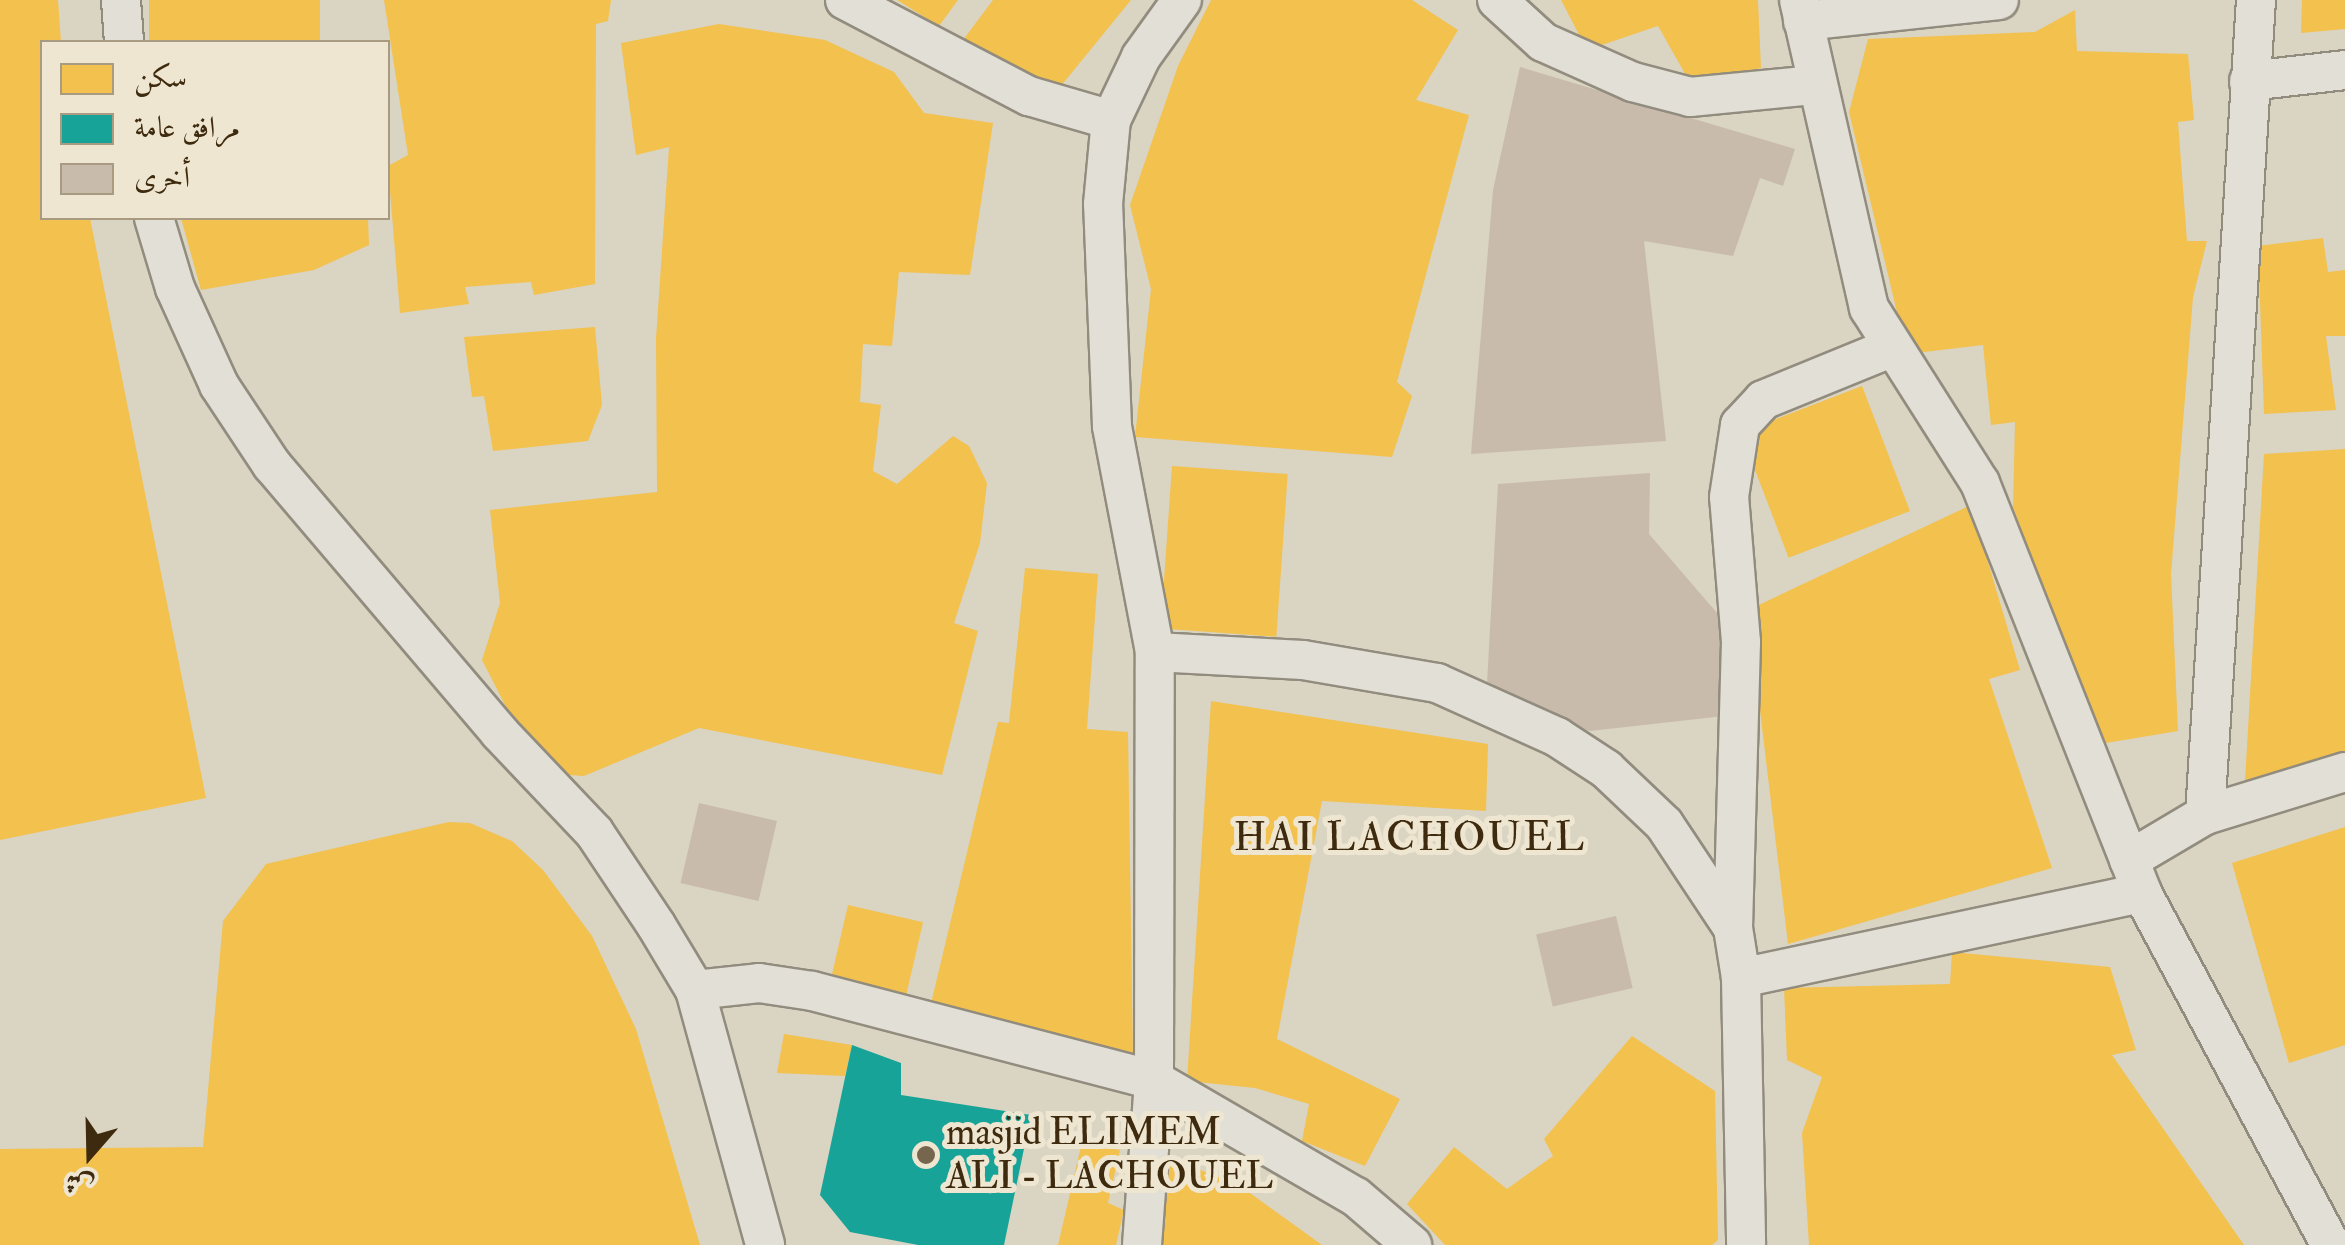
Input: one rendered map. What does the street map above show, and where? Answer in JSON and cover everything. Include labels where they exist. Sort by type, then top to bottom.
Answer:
[{"type":"street","points":[[121,0],[124,40]]},
{"type":"street","points":[[845,0],[1028,96],[1111,120]]},
{"type":"street","points":[[1142,1245],[1154,1080],[1155,652],[1112,426],[1102,204],[1111,120],[1140,58],[1182,0]]},
{"type":"street","points":[[1497,0],[1543,42],[1633,82],[1690,97],[1815,85]]},
{"type":"street","points":[[1999,0],[1801,11],[1868,308],[1980,483],[2135,876],[2331,1245]]},
{"type":"street","points":[[2205,815],[2256,0]]},
{"type":"street","points":[[2249,80],[2345,70]]},
{"type":"street","points":[[155,220],[175,288],[219,385],[272,466],[499,732],[594,832],[695,990],[765,1245]]},
{"type":"street","points":[[1746,1245],[1742,978],[1733,928],[1741,642],[1729,497],[1740,424],[1762,400],[1893,346]]},
{"type":"street","points":[[1155,652],[1303,660],[1437,683],[1557,737],[1606,769],[1664,824],[1733,928]]},
{"type":"street","points":[[1742,978],[2135,876],[2205,815],[2345,772]]},
{"type":"street","points":[[695,990],[760,982],[812,992],[1154,1080],[1356,1197],[1412,1245]]},
{"type":"building: سكن","points":[[0,0],[58,0],[61,40],[40,40],[40,220],[90,220],[206,798],[0,840]]},
{"type":"building: سكن","points":[[149,0],[320,0],[320,40],[149,40]]},
{"type":"building: سكن","points":[[384,0],[611,0],[608,21],[596,24],[595,284],[534,295],[531,282],[465,287],[469,304],[400,313],[390,165],[408,155]]},
{"type":"building: سكن","points":[[897,0],[958,0],[939,26]]},
{"type":"building: سكن","points":[[993,0],[1131,0],[1056,92],[960,44]]},
{"type":"building: سكن","points":[[1211,0],[1412,0],[1458,30],[1416,100],[1469,115],[1397,382],[1412,396],[1392,457],[1135,437],[1151,289],[1130,205],[1178,66]]},
{"type":"building: سكن","points":[[1561,0],[1758,0],[1761,68],[1692,86],[1658,26],[1587,50]]},
{"type":"building: سكن","points":[[2302,0],[2345,0],[2345,29],[2301,33]]},
{"type":"building: سكن","points":[[2075,10],[2077,51],[2188,54],[2194,120],[2178,122],[2187,241],[2207,241],[2193,297],[2171,574],[2178,731],[2100,744],[2013,507],[2015,422],[1991,425],[1983,345],[1907,354],[1849,112],[1868,39],[2035,32]]},
{"type":"building: سكن","points":[[719,24],[825,40],[894,72],[924,113],[993,123],[970,275],[899,272],[892,346],[863,344],[860,402],[881,405],[873,471],[897,484],[953,436],[969,446],[987,483],[980,543],[954,623],[978,631],[942,775],[699,728],[584,776],[540,773],[482,660],[500,603],[490,510],[657,492],[656,339],[669,147],[636,155],[621,43]]},
{"type":"building: سكن","points":[[182,220],[368,220],[369,245],[314,270],[201,290]]},
{"type":"building: سكن","points":[[2323,238],[2328,272],[2345,270],[2345,336],[2326,336],[2336,410],[2264,414],[2258,246]]},
{"type":"building: سكن","points":[[595,327],[602,405],[588,441],[493,451],[484,396],[472,397],[464,337]]},
{"type":"building: سكن","points":[[1862,386],[1910,511],[1789,558],[1741,433]]},
{"type":"building: سكن","points":[[2345,449],[2345,756],[2245,781],[2264,454]]},
{"type":"building: سكن","points":[[1172,466],[1288,474],[1276,637],[1161,629]]},
{"type":"building: سكن","points":[[1971,505],[2020,670],[1989,679],[2052,868],[1788,944],[1748,610]]},
{"type":"building: سكن","points":[[1025,568],[1098,574],[1087,729],[1128,732],[1133,1058],[929,1012],[998,722],[1009,723]]},
{"type":"building: سكن","points":[[1211,701],[1488,744],[1486,811],[1322,801],[1277,1039],[1400,1099],[1365,1166],[1302,1141],[1309,1104],[1255,1088],[1187,1081]]},
{"type":"building: سكن","points":[[449,822],[470,823],[512,841],[543,870],[592,936],[636,1029],[700,1245],[0,1245],[0,1149],[203,1147],[223,921],[266,864]]},
{"type":"building: سكن","points":[[2345,827],[2345,1045],[2289,1063],[2232,863]]},
{"type":"building: سكن","points":[[848,905],[923,922],[905,999],[830,982]]},
{"type":"building: سكن","points":[[1952,952],[2110,967],[2136,1050],[2112,1055],[2244,1245],[1809,1245],[1802,1133],[1822,1077],[1787,1060],[1784,988],[1950,984]]},
{"type":"building: سكن","points":[[784,1034],[852,1045],[845,1076],[777,1073]]},
{"type":"building: سكن","points":[[1632,1036],[1715,1091],[1718,1240],[1712,1245],[1445,1245],[1407,1204],[1454,1147],[1507,1189],[1553,1156],[1544,1139]]},
{"type":"building: سكن","points":[[1082,1142],[1120,1150],[1108,1203],[1124,1210],[1116,1245],[1058,1245]]},
{"type":"building: سكن","points":[[1170,1159],[1236,1183],[1322,1245],[1160,1245]]},
{"type":"building: مرافق عامة","name":"masjid ELIMEM ALI - LACHOUEL","points":[[852,1045],[901,1063],[901,1095],[1031,1115],[1004,1245],[918,1245],[850,1232],[820,1195]]},
{"type":"building: أخرى","points":[[1520,67],[1795,149],[1783,186],[1760,178],[1733,256],[1644,241],[1666,441],[1471,454],[1493,190]]},
{"type":"building: أخرى","points":[[1650,473],[1649,534],[1717,613],[1733,715],[1590,731],[1486,702],[1498,484]]},
{"type":"building: أخرى","points":[[699,803],[777,821],[759,901],[681,883]]},
{"type":"building: أخرى","points":[[1616,916],[1633,988],[1553,1007],[1536,934]]},
{"type":"place","name":"masjid ELIMEM ALI - LACHOUEL","points":[[926,1155]]},
{"type":"district","name":"HAI LACHOUEL","points":[[1410,838]]}]
